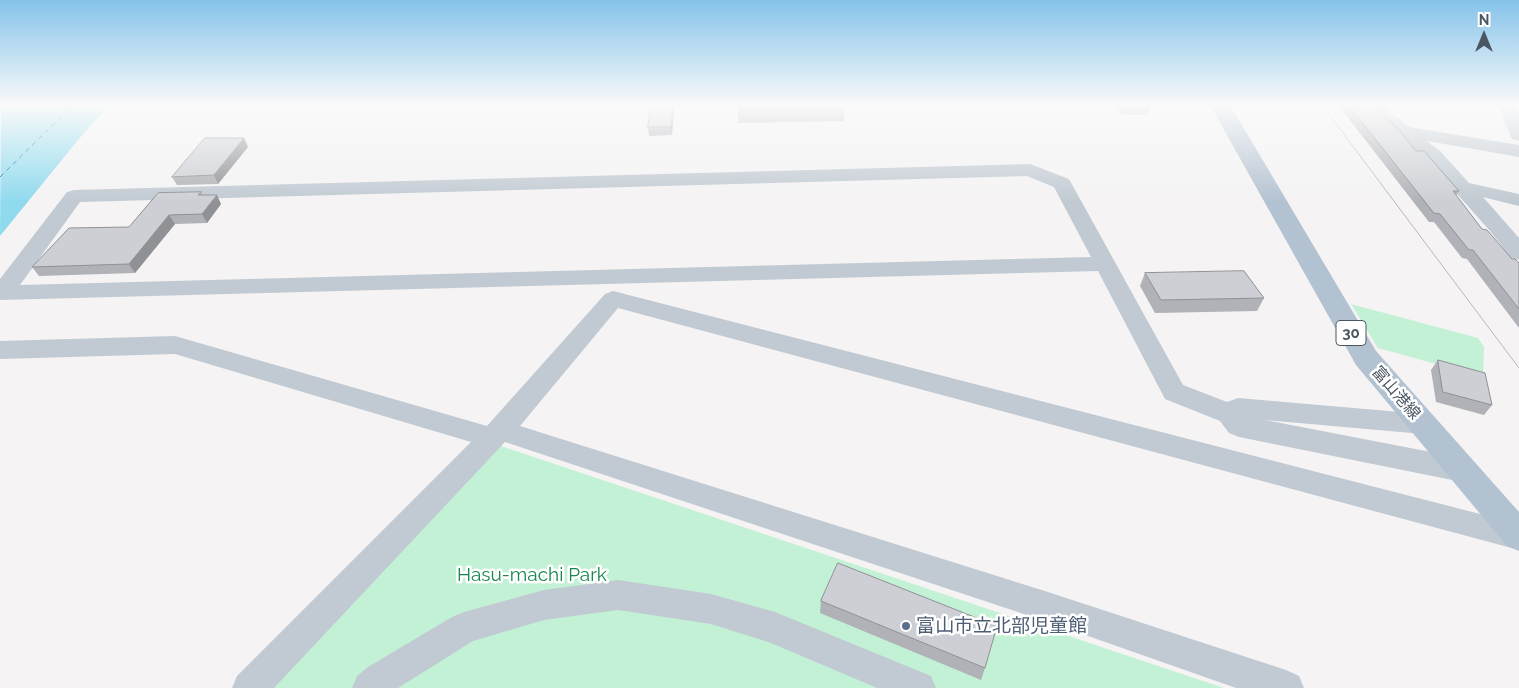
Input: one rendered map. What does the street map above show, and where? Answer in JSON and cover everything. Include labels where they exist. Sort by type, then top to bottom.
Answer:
[{"type":"main road","name":"富山港線","points":[[1239,137],[1366,358],[1519,536]]},
{"type":"street","points":[[1411,137],[1434,156],[1464,188],[1519,253]]},
{"type":"street","points":[[1436,137],[1519,151]]},
{"type":"street","points":[[1105,264],[2,293],[74,196],[1030,170],[1062,183],[1174,392],[1230,414],[1239,426],[1462,470]]},
{"type":"street","points":[[1464,188],[1485,190],[1519,200]]},
{"type":"street","points":[[1498,226],[1519,230]]},
{"type":"street","points":[[250,688],[496,434],[614,300],[1519,536]]},
{"type":"street","points":[[0,350],[175,345],[496,434],[1051,608],[1286,688]]},
{"type":"street","points":[[1230,414],[1238,408],[1423,424]]},
{"type":"street","points":[[370,688],[380,679],[464,628],[544,605],[618,595],[711,609],[775,628],[918,688]]},
{"type":"green space","points":[[1351,304],[1478,338],[1484,347],[1483,377],[1378,348]]},
{"type":"green space","name":"Hasu-machi Park","points":[[498,445],[1224,688],[273,688]]},
{"type":"water","points":[[1,137],[81,137],[78,140],[0,236]]},
{"type":"building","points":[[1374,137],[1405,137],[1416,151],[1424,151],[1459,191],[1453,191],[1482,229],[1487,230],[1512,259],[1519,263],[1519,309],[1473,250],[1469,250],[1440,214],[1434,213]]},
{"type":"building","points":[[205,138],[244,138],[214,175],[172,177]]},
{"type":"building","points":[[201,192],[198,195],[217,195],[202,214],[169,215],[129,264],[32,267],[69,228],[129,227],[158,193]]},
{"type":"building","points":[[1244,271],[1264,298],[1161,300],[1145,273]]},
{"type":"building","points":[[1438,360],[1485,373],[1492,405],[1443,392]]},
{"type":"building","name":"富山市立北部児童館","points":[[838,563],[997,626],[985,668],[821,601]]},
{"type":"ferry route","points":[[0,177],[40,137]]},
{"type":"tram line","points":[[1346,137],[1519,368]]},
{"type":"place","name":"富山市立北部児童館","points":[[906,626]]}]
